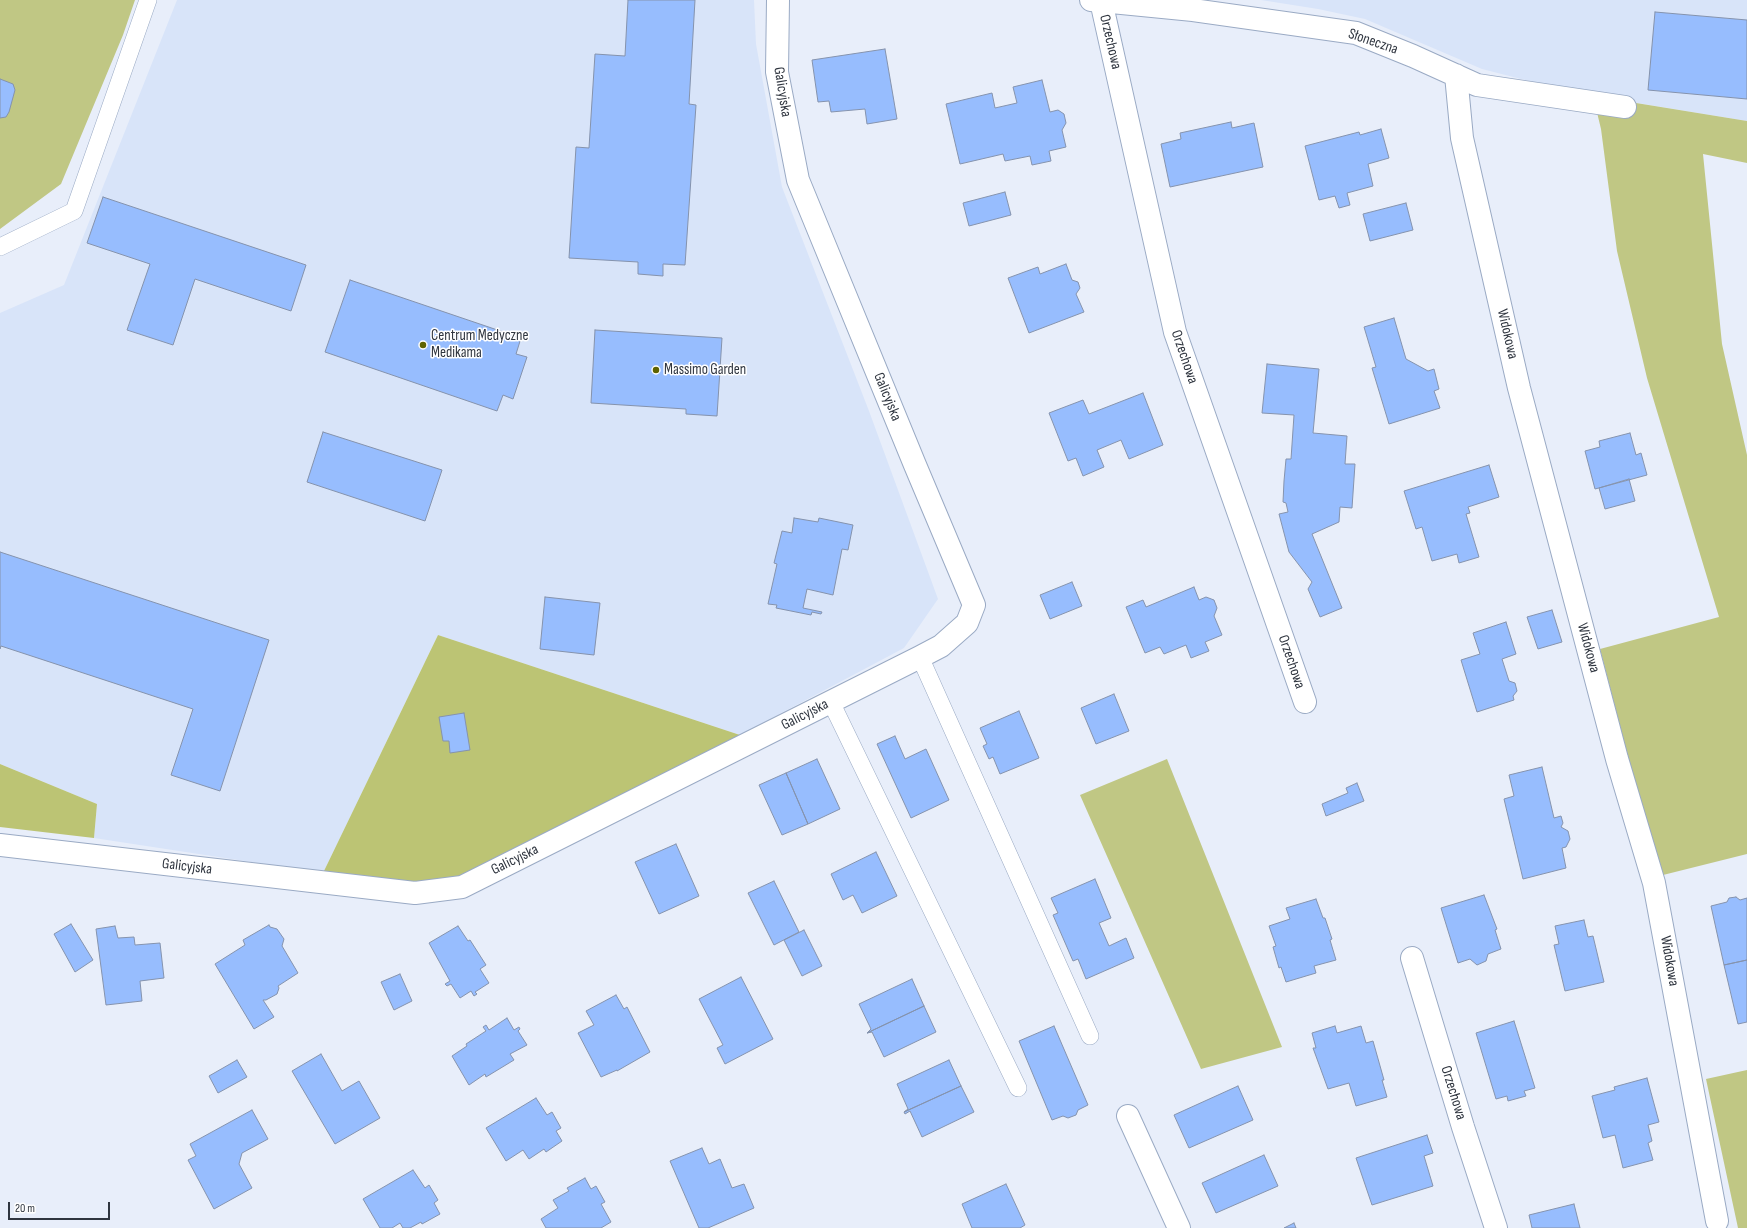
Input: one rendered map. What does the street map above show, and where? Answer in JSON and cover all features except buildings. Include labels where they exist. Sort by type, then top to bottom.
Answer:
[{"type":"street","name":"Galicyjska","points":[[0,845],[415,893],[462,887],[920,657],[940,646],[967,624],[974,605],[798,180],[777,72],[778,0]]},
{"type":"street","name":"Słoneczna","points":[[1096,0],[1193,10],[1356,33],[1477,85],[1625,107]]},
{"type":"street","name":"Orzechowa","points":[[1096,0],[1175,332],[1305,702]]},
{"type":"street","name":"Widokowa","points":[[1456,75],[1462,138],[1519,388],[1617,759],[1654,883],[1717,1222]]},
{"type":"street","name":"Orzechowa","points":[[1412,958],[1463,1127],[1496,1228]]},
{"type":"street","points":[[1128,1116],[1179,1228]]},
{"type":"lane","points":[[0,247],[74,211],[148,0]]},
{"type":"lane","points":[[920,657],[1090,1036]]},
{"type":"lane","points":[[832,702],[1018,1088]]},
{"type":"shaded area","points":[[177,0],[754,0],[756,44],[782,187],[869,411],[938,599],[904,648],[740,735],[438,635],[323,873],[94,838],[97,804],[0,764],[0,313],[64,285]]},
{"type":"shaded area","points":[[1261,0],[1747,0],[1747,121],[1576,93],[1482,69],[1365,19],[1318,9]]},
{"type":"green space","points":[[0,0],[135,0],[123,35],[61,184],[0,229]]},
{"type":"green space","points":[[1593,96],[1747,121],[1747,163],[1703,154],[1722,344],[1747,455],[1747,854],[1659,876],[1600,649],[1719,617],[1647,378],[1617,251],[1601,129]]},
{"type":"green space","points":[[438,635],[740,735],[458,878],[414,883],[323,873]]},
{"type":"green space","points":[[1167,759],[1282,1047],[1201,1069],[1080,795]]},
{"type":"green space","points":[[0,764],[97,804],[94,838],[0,827]]},
{"type":"green space","points":[[1747,1070],[1747,1228],[1738,1228],[1706,1079]]},
{"type":"place","name":"Centrum Medyczne Medikama","points":[[423,345]]},
{"type":"place","name":"Massimo Garden","points":[[656,370]]}]
